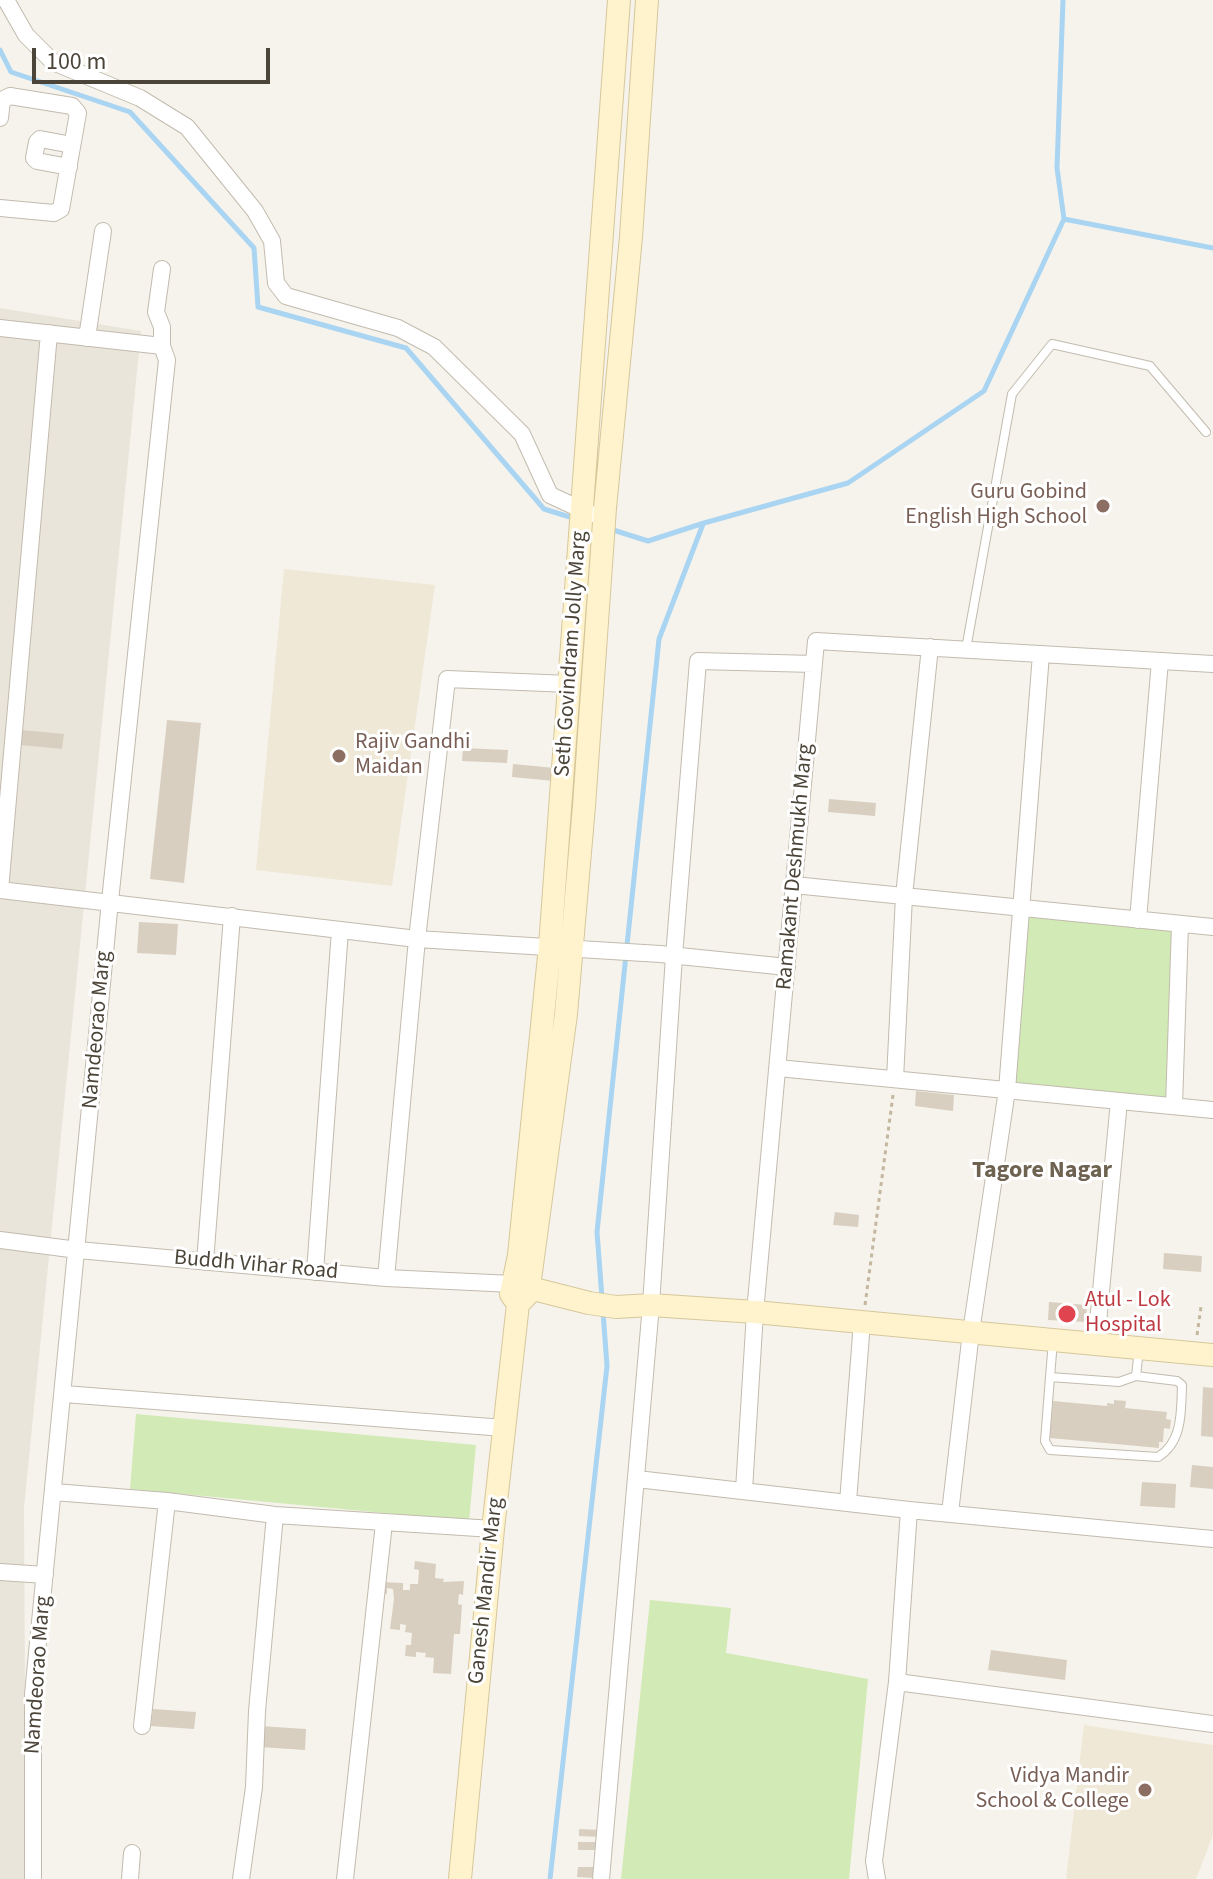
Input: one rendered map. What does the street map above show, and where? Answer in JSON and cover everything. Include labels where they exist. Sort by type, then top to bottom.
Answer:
[{"type":"street","points":[[6,0],[26,35],[53,62],[140,98],[187,127],[255,211],[272,241],[276,283],[286,296],[398,328],[434,347],[522,434],[550,495],[593,516],[631,237],[647,0]]},
{"type":"street","name":"Seth Govindram Jolly Marg","points":[[520,1291],[519,1255],[561,947],[570,684],[593,516],[619,0]]},
{"type":"street","points":[[0,118],[2,100],[10,96],[72,106],[78,113],[61,209],[54,213],[0,208]]},
{"type":"street","points":[[69,167],[34,158],[40,139],[72,145]]},
{"type":"street","points":[[87,338],[103,231]]},
{"type":"street","name":"Namdeorao Marg","points":[[33,1879],[33,1694],[110,901],[167,360],[162,346],[162,327],[156,312],[162,269]]},
{"type":"street","points":[[0,328],[162,346]]},
{"type":"street","points":[[49,333],[0,890],[417,939],[667,955],[787,967]]},
{"type":"street","points":[[561,947],[590,554]]},
{"type":"street","points":[[601,1879],[651,1305],[667,955],[698,661],[814,664],[816,641],[1213,664]]},
{"type":"street","points":[[895,1079],[904,896],[930,647]]},
{"type":"street","points":[[950,1513],[971,1332],[1007,1090],[1041,654]]},
{"type":"street","points":[[1138,920],[1160,661]]},
{"type":"street","name":"Ramakant Deshmukh Marg","points":[[744,1490],[755,1312],[814,664]]},
{"type":"street","points":[[386,1278],[417,939],[447,679],[570,684]]},
{"type":"street","points":[[794,885],[1213,927]]},
{"type":"street","points":[[205,1262],[232,916]]},
{"type":"street","points":[[1174,1106],[1180,924]]},
{"type":"street","points":[[315,1272],[340,930]]},
{"type":"street","points":[[778,1068],[1213,1110]]},
{"type":"street","points":[[1096,1344],[1119,1101]]},
{"type":"street","name":"Buddh Vihar Road","points":[[0,1240],[520,1291]]},
{"type":"street","points":[[520,1291],[616,1307],[651,1305],[755,1312],[1204,1354]]},
{"type":"street","name":"Ganesh Mandir Marg","points":[[460,1879],[493,1529],[520,1291]]},
{"type":"street","points":[[848,1502],[862,1322]]},
{"type":"street","points":[[64,1394],[504,1428]]},
{"type":"street","points":[[637,1479],[909,1510],[1213,1539]]},
{"type":"street","points":[[54,1492],[167,1501],[275,1515],[493,1529]]},
{"type":"street","points":[[142,1726],[167,1501]]},
{"type":"street","points":[[877,1879],[874,1861],[897,1682],[909,1510]]},
{"type":"street","points":[[241,1879],[254,1787],[257,1711],[275,1515]]},
{"type":"street","points":[[345,1879],[384,1523]]},
{"type":"street","points":[[0,1572],[45,1575]]},
{"type":"street","points":[[897,1682],[1213,1724]]},
{"type":"street","points":[[130,1879],[132,1853]]},
{"type":"lane","points":[[966,650],[1012,394],[1052,344],[1150,366],[1206,432]]},
{"type":"lane","points":[[1050,1377],[1119,1382],[1136,1376],[1177,1381],[1182,1385],[1180,1423],[1173,1443],[1158,1457],[1050,1450],[1045,1441],[1050,1377],[1053,1340]]},
{"type":"lane","points":[[1136,1376],[1139,1348]]},
{"type":"path","points":[[862,1322],[895,1079]]},
{"type":"path","points":[[1201,1307],[1204,1354]]},
{"type":"shaded area","points":[[0,308],[141,331],[24,1508],[26,1879],[0,1879]]},
{"type":"shaded area","name":"Rajiv Gandhi Maidan","points":[[284,569],[435,585],[392,886],[256,870]]},
{"type":"shaded area","name":"Vidya Mandir School & College","points":[[1084,1725],[1213,1745],[1213,1835],[1196,1879],[1066,1879]]},
{"type":"green space","points":[[1020,908],[1180,924],[1174,1106],[1007,1090]]},
{"type":"green space","points":[[136,1414],[476,1445],[469,1521],[130,1489]]},
{"type":"green space","points":[[650,1600],[731,1608],[726,1653],[868,1679],[849,1879],[621,1879]]},
{"type":"building","points":[[167,720],[201,723],[184,883],[150,879]]},
{"type":"building","points":[[22,730],[64,734],[62,749],[20,745]]},
{"type":"building","points":[[463,748],[508,750],[507,763],[462,761]]},
{"type":"building","points":[[513,764],[555,768],[554,781],[512,777]]},
{"type":"building","points":[[829,799],[876,803],[875,816],[828,812]]},
{"type":"building","points":[[139,922],[178,924],[176,955],[137,953]]},
{"type":"building","points":[[916,1091],[954,1095],[953,1111],[915,1106]]},
{"type":"building","points":[[835,1212],[859,1215],[858,1227],[833,1225]]},
{"type":"building","points":[[1164,1253],[1202,1256],[1201,1272],[1163,1269]]},
{"type":"building","points":[[1049,1302],[1087,1305],[1086,1322],[1048,1320]]},
{"type":"building","points":[[1203,1387],[1213,1388],[1213,1437],[1201,1436]]},
{"type":"building","points":[[1114,1400],[1126,1401],[1125,1408],[1167,1412],[1166,1419],[1171,1420],[1170,1429],[1164,1428],[1163,1442],[1159,1442],[1159,1448],[1050,1438],[1053,1401],[1107,1406],[1107,1403],[1114,1404]]},
{"type":"building","points":[[1192,1465],[1213,1467],[1213,1489],[1190,1487]]},
{"type":"building","points":[[1142,1482],[1176,1484],[1175,1508],[1140,1506]]},
{"type":"building","points":[[415,1561],[436,1564],[435,1578],[444,1579],[443,1582],[464,1581],[463,1595],[459,1594],[458,1604],[462,1605],[460,1634],[454,1634],[451,1674],[433,1673],[434,1658],[425,1657],[426,1653],[416,1652],[416,1657],[405,1656],[406,1645],[411,1645],[412,1633],[405,1632],[406,1625],[400,1624],[400,1630],[390,1629],[393,1589],[387,1588],[387,1594],[381,1593],[382,1582],[403,1583],[403,1590],[410,1590],[410,1584],[418,1584],[419,1570],[414,1569]]},
{"type":"building","points":[[991,1650],[1067,1660],[1065,1680],[988,1670]]},
{"type":"building","points":[[153,1709],[196,1712],[194,1729],[151,1726]]},
{"type":"building","points":[[260,1726],[306,1729],[305,1750],[259,1747]]},
{"type":"building","points":[[579,1829],[601,1830],[600,1837],[579,1836]]},
{"type":"building","points":[[578,1842],[601,1842],[601,1850],[578,1850]]},
{"type":"building","points":[[578,1867],[594,1867],[594,1878],[577,1877]]},
{"type":"waterway","points":[[1063,0],[1057,168],[1064,219],[1213,248]]},
{"type":"waterway","points":[[0,50],[11,72],[130,112],[254,248],[258,307],[406,348],[544,509],[573,518]]},
{"type":"waterway","points":[[610,529],[648,541],[848,483],[984,391],[1064,219]]},
{"type":"waterway","points":[[602,1298],[597,1232],[659,639],[703,524]]},
{"type":"waterway","points":[[550,1879],[607,1366],[603,1312]]},
{"type":"place","name":"Guru Gobind English High School","points":[[1103,506]]},
{"type":"place","name":"Rajiv Gandhi Maidan","points":[[339,756]]},
{"type":"place","name":"Atul - Lok Hospital","points":[[1067,1314]]},
{"type":"place","name":"Vidya Mandir School & College","points":[[1145,1790]]},
{"type":"district","name":"Tagore Nagar","points":[[1042,1172]]}]
